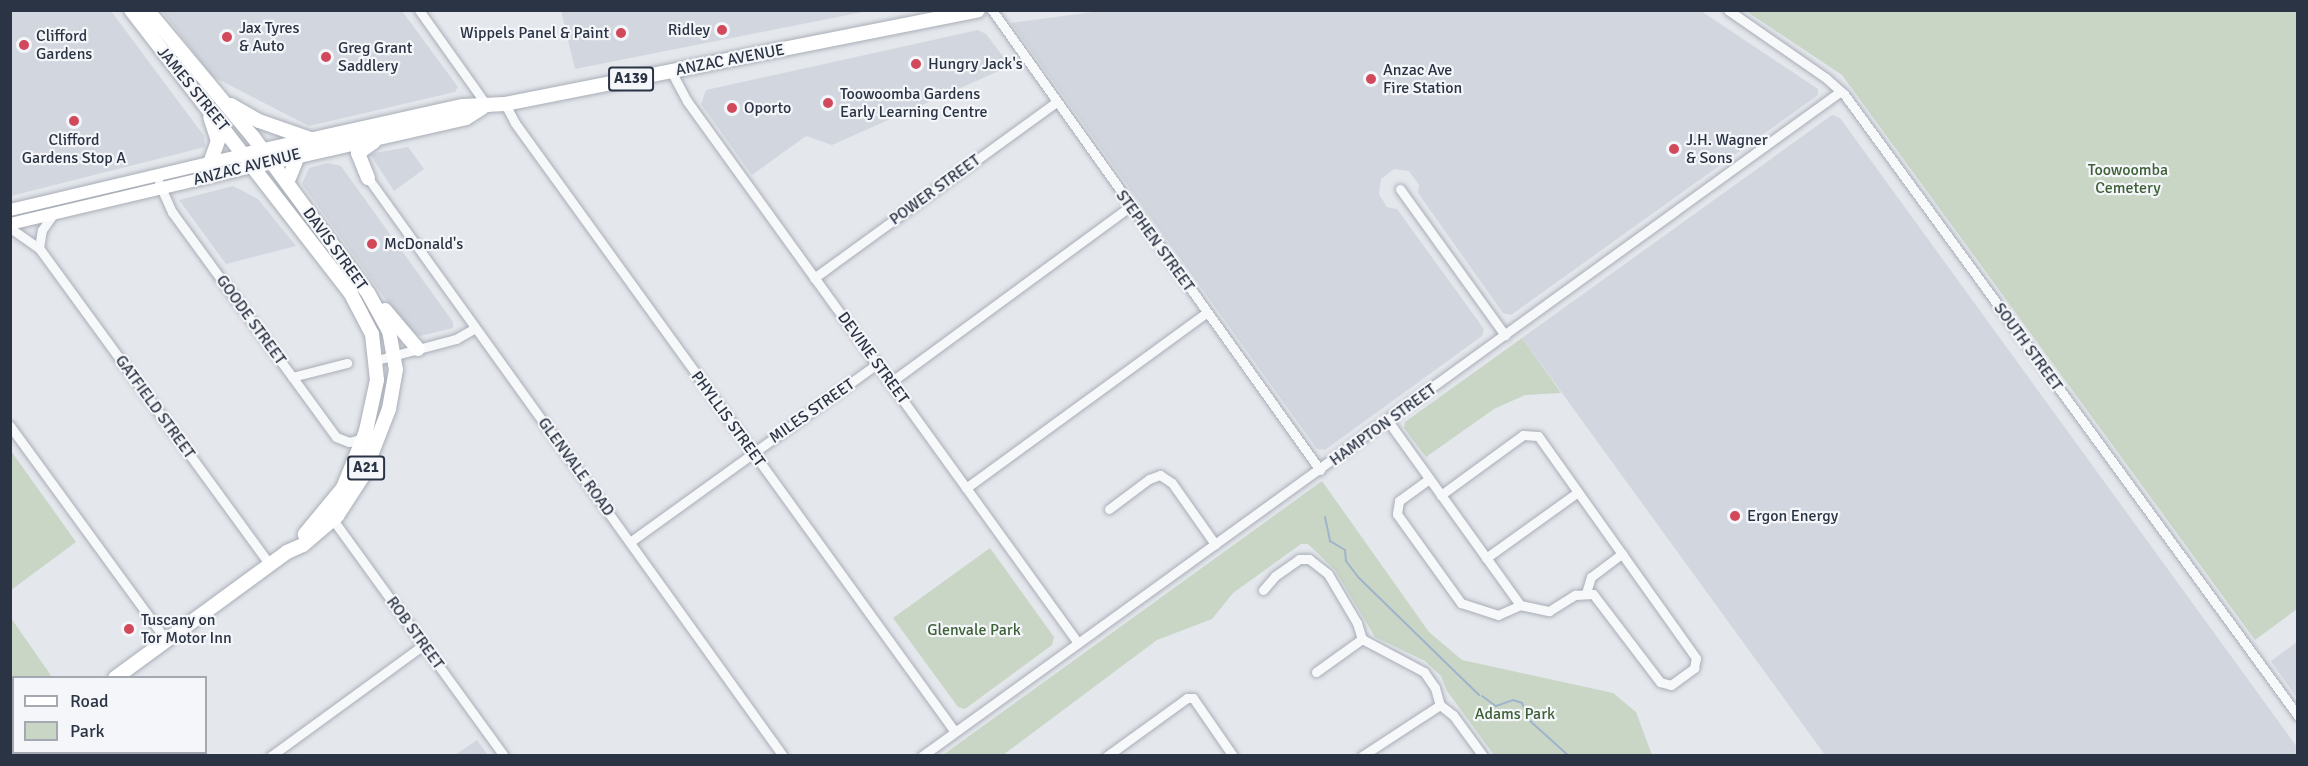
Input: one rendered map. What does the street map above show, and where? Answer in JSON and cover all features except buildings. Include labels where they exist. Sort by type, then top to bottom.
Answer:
[{"type":"highway","name":"JAMES STREET","points":[[131,10],[255,166]]},
{"type":"highway","name":"JAMES STREET","points":[[147,10],[266,155]]},
{"type":"highway","points":[[910,24],[938,10]]},
{"type":"highway","name":"ANZAC AVENUE","points":[[246,154],[299,154],[466,118],[485,108],[978,10]]},
{"type":"highway","points":[[222,100],[259,121],[310,139]]},
{"type":"highway","name":"ANZAC AVENUE","points":[[255,166],[266,155],[310,139],[463,106],[485,108]]},
{"type":"highway","points":[[207,108],[218,141],[210,163]]},
{"type":"highway","points":[[368,178],[359,161],[361,148],[395,133]]},
{"type":"highway","points":[[286,183],[299,154]]},
{"type":"highway","name":"DAVIS STREET","points":[[266,155],[376,304],[389,331],[395,355]]},
{"type":"highway","name":"DAVIS STREET","points":[[255,166],[362,310],[377,360]]},
{"type":"highway","points":[[376,304],[387,311],[418,349]]},
{"type":"highway","name":"A21","points":[[118,676],[270,565],[330,515],[363,476],[389,409],[394,387],[395,355]]},
{"type":"highway","name":"A21","points":[[330,515],[351,474],[364,438],[375,397],[377,360]]},
{"type":"main road","name":"ANZAC AVENUE","points":[[10,226],[159,181],[210,163],[246,154]]},
{"type":"main road","name":"ANZAC AVENUE","points":[[10,210],[159,181],[255,166]]},
{"type":"street","points":[[419,10],[485,108]]},
{"type":"street","name":"STEPHEN STREET","points":[[992,10],[1129,207],[1320,470]]},
{"type":"street","name":"SOUTH STREET","points":[[1728,10],[1841,91],[2298,716]]},
{"type":"street","name":"DEVINE STREET","points":[[671,71],[687,101],[1077,644]]},
{"type":"street","name":"HAMPTON STREET","points":[[922,756],[1841,91]]},
{"type":"street","name":"POWER STREET","points":[[814,278],[1055,103]]},
{"type":"street","name":"PHYLLIS STREET","points":[[505,104],[514,123],[955,732]]},
{"type":"street","name":"GLENVALE ROAD","points":[[368,178],[783,756]]},
{"type":"street","name":"GOODE STREET","points":[[159,181],[172,212],[340,441],[364,438]]},
{"type":"street","points":[[1400,189],[1505,335]]},
{"type":"street","points":[[891,382],[1129,207]]},
{"type":"street","points":[[39,248],[42,230],[54,213]]},
{"type":"street","name":"GATFIELD STREET","points":[[10,226],[39,248],[270,565]]},
{"type":"street","points":[[966,488],[1207,312]]},
{"type":"street","points":[[377,360],[456,339],[475,328]]},
{"type":"street","points":[[292,377],[347,363]]},
{"type":"street","name":"MILES STREET","points":[[630,542],[877,364]]},
{"type":"street","points":[[1388,421],[1520,605]]},
{"type":"street","points":[[10,426],[166,640]]},
{"type":"street","points":[[1441,495],[1523,435],[1532,433],[1538,436],[1696,658],[1694,668],[1671,685],[1660,682],[1603,603],[1586,593]]},
{"type":"street","points":[[1109,509],[1149,479],[1160,475],[1172,483],[1215,544]]},
{"type":"street","points":[[1430,479],[1399,501],[1397,514],[1461,603],[1498,615],[1520,605],[1549,611],[1586,593],[1591,577],[1622,554]]},
{"type":"street","points":[[1486,558],[1578,492]]},
{"type":"street","name":"ROB STREET","points":[[330,515],[504,756]]},
{"type":"street","points":[[1263,590],[1299,559],[1309,559],[1328,574],[1358,623],[1362,639],[1424,672],[1435,688],[1440,705],[1453,716],[1483,756]]},
{"type":"street","points":[[1316,672],[1362,639]]},
{"type":"street","points":[[271,756],[423,645]]},
{"type":"street","points":[[1107,756],[1187,698],[1192,698],[1233,756]]},
{"type":"street","points":[[1362,756],[1440,705]]},
{"type":"shaded area","points":[[11,10],[111,11],[204,136],[205,147],[11,196]]},
{"type":"shaded area","points":[[162,11],[402,11],[458,87],[455,92],[309,126],[212,76]]},
{"type":"shaded area","points":[[561,11],[868,11],[575,69]]},
{"type":"shaded area","points":[[1101,11],[1701,11],[1818,89],[1818,95],[1511,315],[1503,313],[1418,193],[1419,185],[1409,171],[1394,169],[1381,179],[1379,194],[1387,207],[1397,209],[1484,329],[1482,336],[1325,450],[1317,449],[1011,23]]},
{"type":"shaded area","points":[[978,30],[986,34],[1010,66],[832,145],[806,136],[752,175],[701,104],[706,90]]},
{"type":"shaded area","points":[[1832,115],[1840,118],[2297,747],[2297,755],[1825,755],[1522,338]]},
{"type":"shaded area","points":[[408,147],[424,169],[394,191],[370,154]]},
{"type":"shaded area","name":"McDonald's","points":[[328,163],[341,166],[453,322],[453,328],[420,336],[407,329],[302,184],[309,168]]},
{"type":"shaded area","points":[[233,186],[258,199],[296,246],[226,264],[179,200]]},
{"type":"shaded area","points":[[2297,642],[2297,698],[2271,661]]},
{"type":"shaded area","points":[[477,740],[488,755],[455,755]]},
{"type":"shaded area","points":[[31,754],[84,754],[29,755]]},
{"type":"green space","name":"Toowoomba Cemetery","points":[[1746,11],[2297,11],[2297,609],[2255,640],[1842,75]]},
{"type":"green space","points":[[1522,338],[1561,393],[1525,395],[1494,409],[1426,457],[1404,428],[1405,422]]},
{"type":"green space","points":[[11,451],[76,542],[10,590]]},
{"type":"green space","name":"Adams Park","points":[[1322,481],[1429,632],[1462,660],[1613,693],[1636,712],[1652,755],[1494,755],[1447,691],[1441,676],[1425,661],[1375,637],[1335,570],[1308,544],[1301,544],[1233,593],[1212,619],[1157,640],[1003,755],[943,755]]},
{"type":"green space","name":"Glenvale Park","points":[[990,548],[1054,637],[1052,645],[965,709],[958,707],[893,618]]},
{"type":"green space","points":[[11,618],[51,676],[12,676],[11,738]]},
{"type":"waterway","points":[[1325,517],[1330,541],[1345,550],[1346,561],[1359,578],[1479,695]]},
{"type":"waterway","points":[[1482,696],[1496,706],[1513,700],[1522,703],[1529,720],[1569,756]]},
{"type":"place","name":"Ridley","points":[[722,30]]},
{"type":"place","name":"Wippels Panel & Paint","points":[[621,33]]},
{"type":"place","name":"Jax Tyres & Auto","points":[[227,37]]},
{"type":"place","name":"Clifford Gardens","points":[[24,45]]},
{"type":"place","name":"Greg Grant Saddlery","points":[[326,57]]},
{"type":"place","name":"Hungry Jack's","points":[[916,64]]},
{"type":"place","name":"Anzac Ave Fire Station","points":[[1371,79]]},
{"type":"place","name":"Toowoomba Gardens Early Learning Centre","points":[[828,103]]},
{"type":"place","name":"Oporto","points":[[732,108]]},
{"type":"place","name":"Clifford Gardens Stop A","points":[[74,121]]},
{"type":"place","name":"J.H. Wagner & Sons","points":[[1674,149]]},
{"type":"place","name":"McDonald's","points":[[372,244]]},
{"type":"place","name":"Ergon Energy","points":[[1735,516]]},
{"type":"place","name":"Tuscany on Tor Motor Inn","points":[[129,629]]}]
